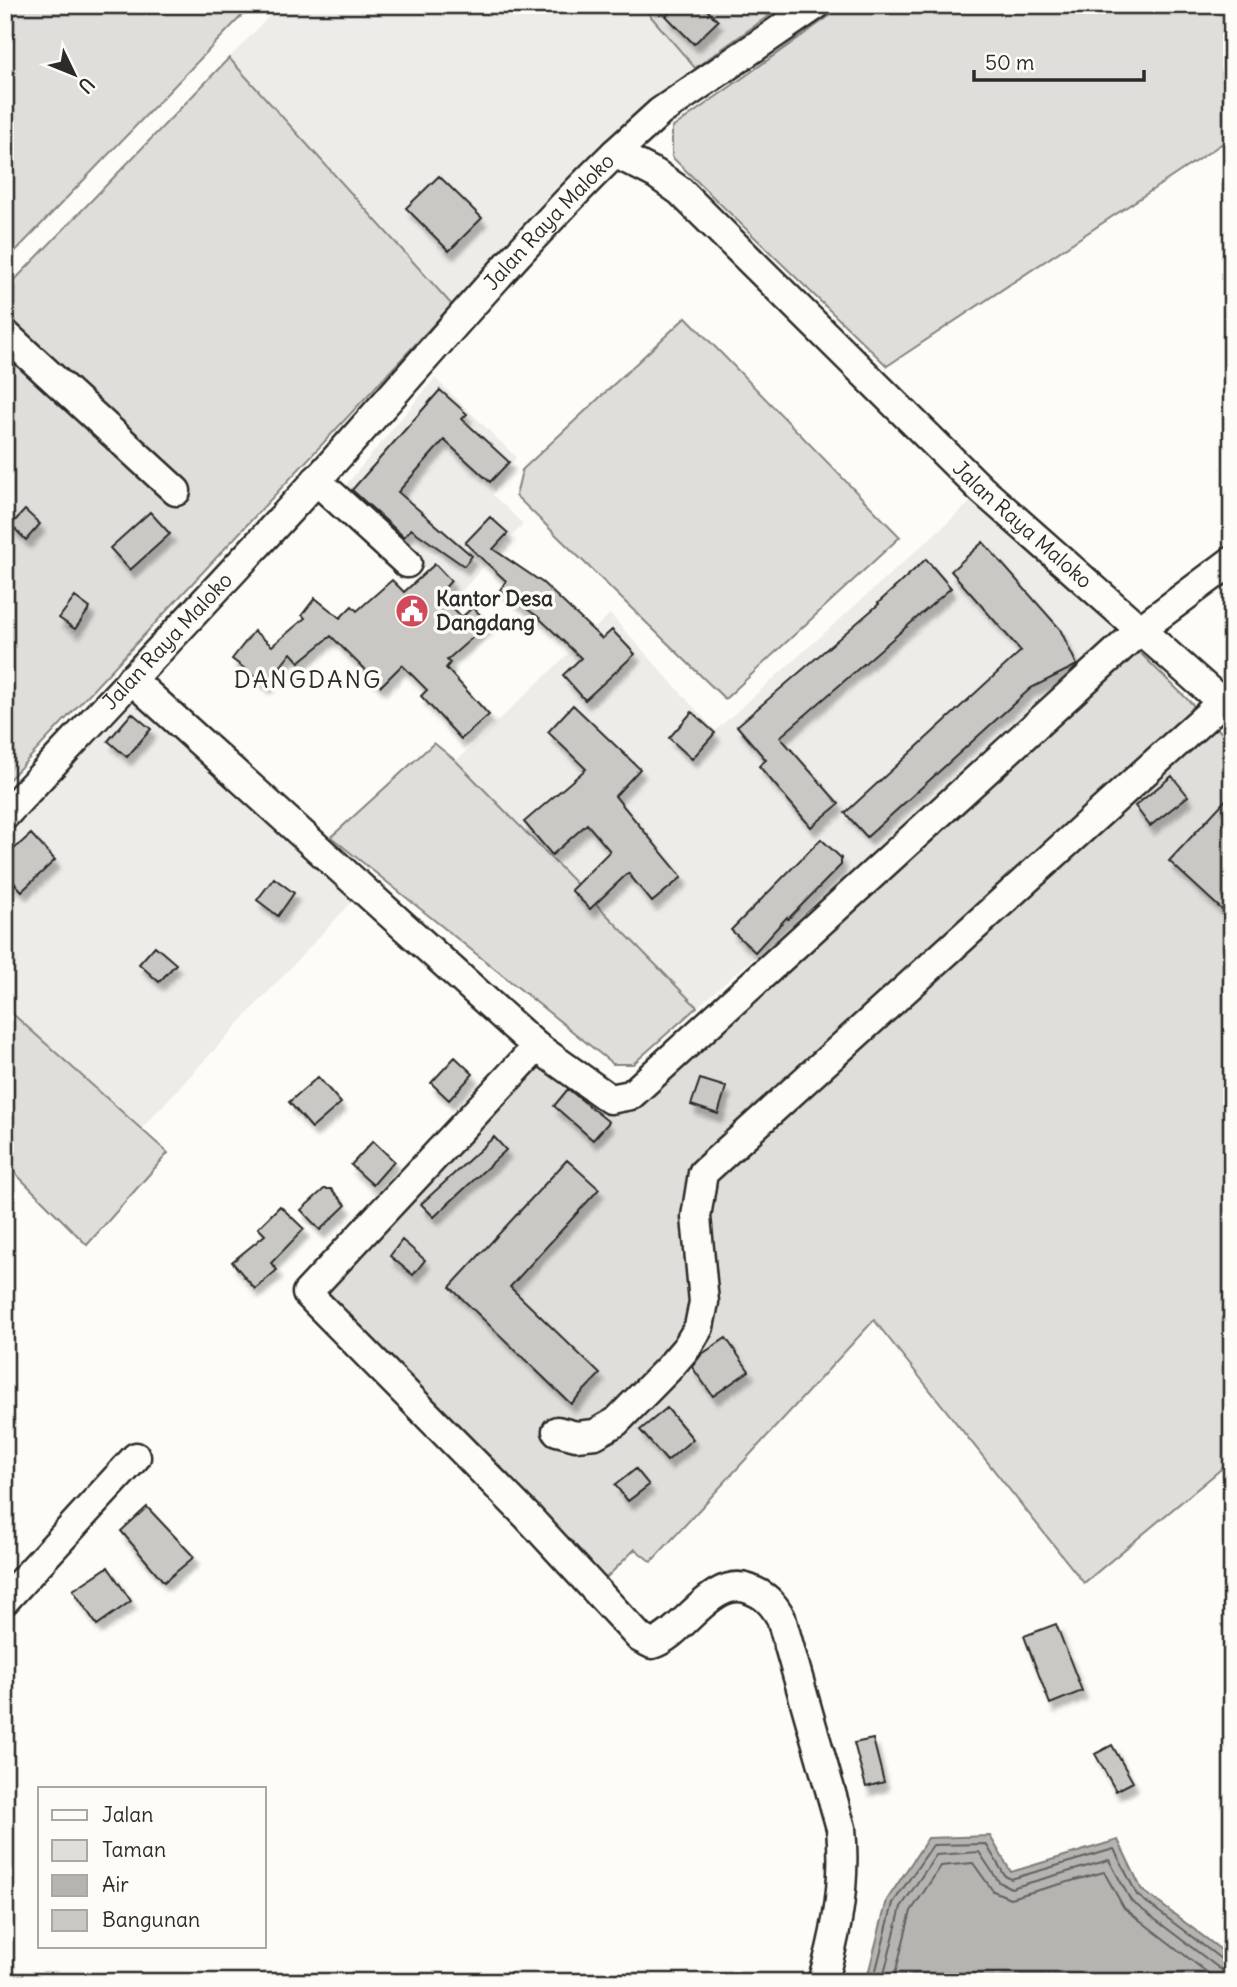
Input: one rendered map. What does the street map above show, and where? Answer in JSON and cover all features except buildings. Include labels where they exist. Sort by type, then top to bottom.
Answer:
[{"type":"street","points":[[615,153],[660,111],[816,5]]},
{"type":"street","name":"Jalan Raya Maloko","points":[[5,815],[316,480],[582,185],[615,153],[656,174],[680,191],[981,489],[1227,707]]},
{"type":"street","points":[[5,334],[176,491]]},
{"type":"street","points":[[316,480],[407,563]]},
{"type":"street","points":[[131,679],[537,1047],[610,1099],[631,1095],[1141,629],[1232,561]]},
{"type":"street","points":[[557,1432],[576,1436],[595,1434],[615,1422],[669,1368],[687,1347],[699,1327],[704,1302],[696,1217],[703,1172],[1227,707]]},
{"type":"street","points":[[537,1047],[307,1293],[528,1517],[640,1638],[652,1644],[663,1641],[702,1604],[722,1591],[743,1587],[761,1593],[774,1605],[781,1618],[841,1828],[843,1889],[830,1959],[822,1982]]},
{"type":"street","points":[[5,1600],[136,1457]]},
{"type":"shaded area","points":[[280,5],[641,5],[695,68],[614,136],[452,305],[229,58]]},
{"type":"shaded area","points":[[435,378],[516,457],[493,495],[523,524],[457,596],[341,491]]},
{"type":"shaded area","points":[[975,498],[1119,629],[852,872],[697,1007],[456,761],[610,614],[715,731]]},
{"type":"shaded area","points":[[129,700],[357,896],[141,1129],[5,1007],[5,835]]},
{"type":"green space","points":[[5,5],[252,5],[5,262]]},
{"type":"green space","points":[[641,5],[784,5],[695,68]]},
{"type":"green space","points":[[845,5],[1232,5],[1232,137],[887,366],[672,157],[672,128]]},
{"type":"green space","points":[[229,58],[452,305],[5,784],[5,290]]},
{"type":"green space","points":[[686,317],[900,537],[725,699],[516,496],[522,470]]},
{"type":"green space","points":[[1136,649],[1232,743],[1232,1460],[1084,1583],[874,1320],[651,1562],[635,1549],[604,1580],[315,1284],[549,1046],[624,1109]]},
{"type":"green space","points":[[434,743],[456,761],[697,1007],[633,1064],[613,1064],[331,837]]},
{"type":"green space","points":[[5,1007],[168,1153],[87,1245],[5,1163]]},
{"type":"water","points":[[990,1836],[1011,1872],[1118,1840],[1142,1890],[1232,1958],[1232,1982],[866,1982],[887,1900],[928,1838]]},
{"type":"place","name":"Kantor Desa Dangdang","points":[[412,611]]},
{"type":"district","name":"DANGDANG","points":[[308,680]]}]
